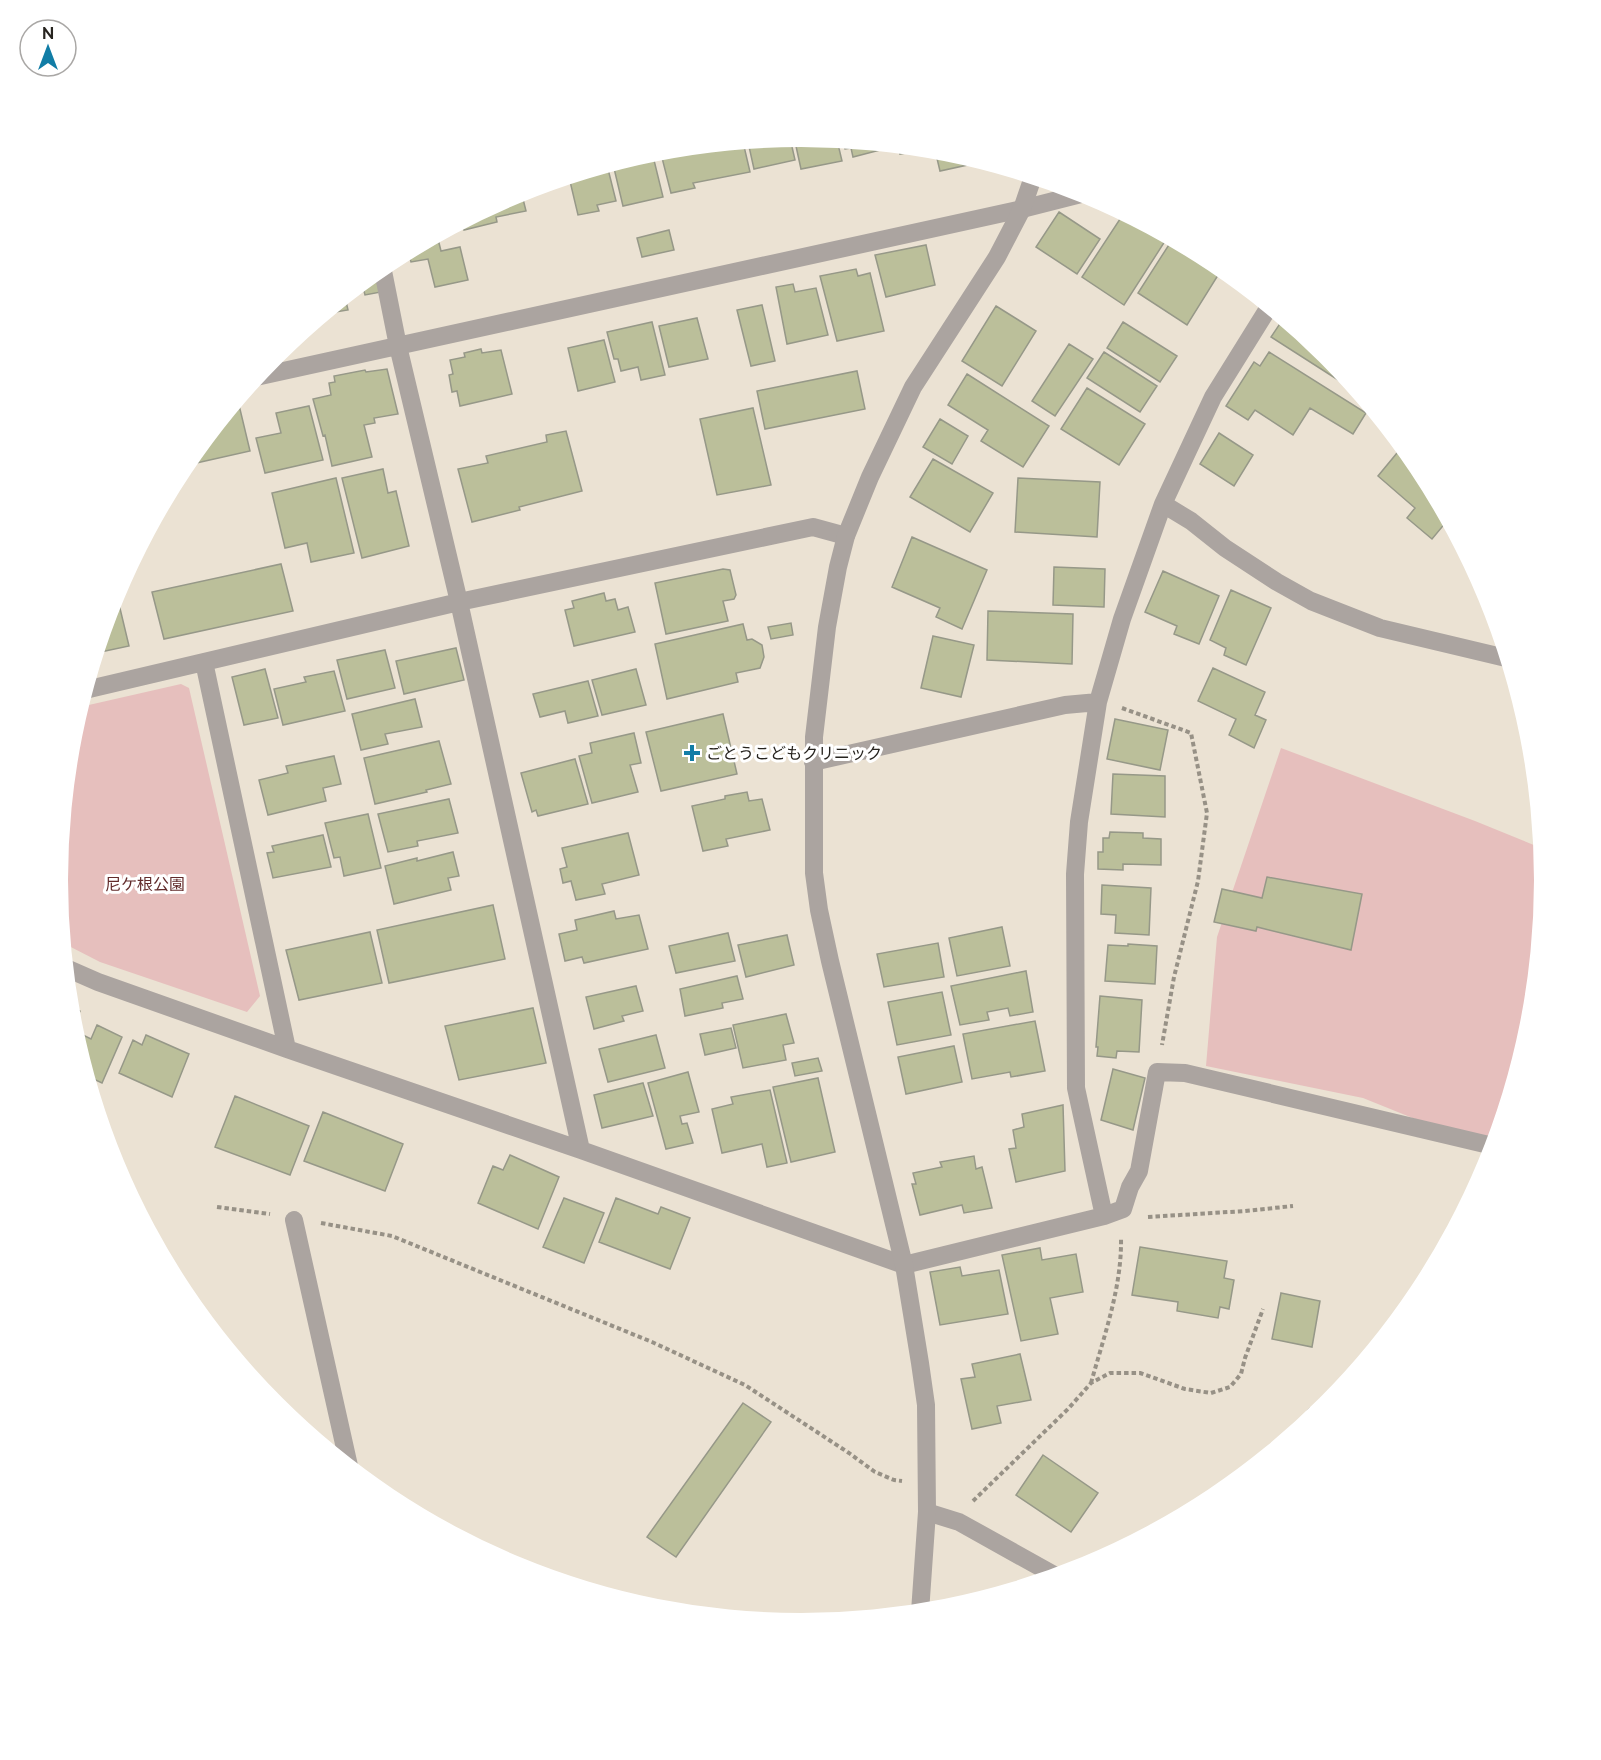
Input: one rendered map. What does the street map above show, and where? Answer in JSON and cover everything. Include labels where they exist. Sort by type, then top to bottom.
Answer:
[{"type":"street","points":[[921,1603],[927,1512],[926,1406],[904,1265],[819,910],[814,873],[814,737],[827,627],[846,536],[870,477],[913,387],[997,257],[1022,209],[1030,184]]},
{"type":"street","points":[[271,374],[1067,198]]},
{"type":"street","points":[[384,277],[581,1150]]},
{"type":"street","points":[[1112,1213],[1076,1088],[1075,874],[1079,822],[1098,702],[1122,619],[1163,504],[1213,397],[1265,313]]},
{"type":"street","points":[[1163,504],[1242,559],[1311,601],[1380,628],[1499,656]]},
{"type":"street","points":[[93,688],[459,602],[813,527],[846,536]]},
{"type":"street","points":[[204,662],[287,1049]]},
{"type":"street","points":[[813,762],[1065,705],[1098,702]]},
{"type":"street","points":[[74,971],[287,1049],[581,1150],[904,1265],[1112,1213],[1139,1171],[1157,1072],[1185,1073],[1484,1144]]},
{"type":"street","points":[[294,1220],[347,1456]]},
{"type":"street","points":[[927,1512],[959,1522],[1046,1570]]},
{"type":"path","points":[[1098,702],[1119,707],[1191,733],[1207,813],[1198,881],[1174,976],[1157,1072]]},
{"type":"path","points":[[1091,1383],[1121,1260],[1121,1237],[1112,1213],[1141,1217],[1293,1206]]},
{"type":"path","points":[[217,1207],[256,1211],[294,1220],[392,1236],[641,1338],[745,1385],[875,1472],[894,1480],[927,1483]]},
{"type":"path","points":[[952,1520],[1060,1417],[1091,1383],[1110,1373],[1140,1373],[1185,1389],[1212,1393],[1230,1387],[1241,1374],[1263,1309]]},
{"type":"green space","name":"尼ケ根公園","points":[[181,684],[189,688],[260,996],[247,1012],[100,962],[71,947],[68,880],[69,832],[74,784],[89,705]]},
{"type":"green space","points":[[1281,748],[1533,845],[1532,928],[1527,976],[1509,1070],[1483,1147],[1363,1098],[1206,1066],[1217,937]]},
{"type":"building","points":[[792,147],[795,160],[754,169],[750,149]]},
{"type":"building","points":[[796,147],[839,149],[842,161],[801,169]]},
{"type":"building","points":[[851,149],[875,151],[853,157]]},
{"type":"building","points":[[745,150],[750,172],[693,183],[695,188],[671,193],[663,160]]},
{"type":"building","points":[[937,160],[964,166],[940,171]]},
{"type":"building","points":[[654,162],[663,197],[623,206],[615,171]]},
{"type":"building","points":[[609,173],[616,201],[597,205],[599,211],[578,215],[571,184]]},
{"type":"building","points":[[524,202],[526,211],[496,217],[497,222],[464,230]]},
{"type":"building","points":[[1059,212],[1100,239],[1077,274],[1036,247]]},
{"type":"building","points":[[1119,220],[1164,243],[1124,305],[1082,277]]},
{"type":"building","points":[[669,230],[674,250],[642,257],[637,238]]},
{"type":"building","points":[[439,242],[441,251],[460,247],[468,280],[435,287],[428,259],[411,262],[410,260]]},
{"type":"building","points":[[926,245],[935,285],[886,297],[875,255]]},
{"type":"building","points":[[1168,246],[1217,277],[1187,325],[1138,293]]},
{"type":"building","points":[[856,269],[858,276],[870,273],[884,331],[837,341],[820,276]]},
{"type":"building","points":[[378,281],[381,292],[365,295],[364,291]]},
{"type":"building","points":[[793,284],[795,292],[816,288],[828,335],[787,344],[776,287]]},
{"type":"building","points":[[347,304],[348,310],[338,312]]},
{"type":"building","points":[[762,305],[775,361],[751,366],[737,310]]},
{"type":"building","points":[[996,306],[1036,331],[1002,386],[962,361]]},
{"type":"building","points":[[697,318],[708,359],[669,367],[659,326]]},
{"type":"building","points":[[652,322],[665,375],[641,380],[638,367],[621,371],[618,359],[614,359],[607,332]]},
{"type":"building","points":[[1123,322],[1177,356],[1160,382],[1107,348]]},
{"type":"building","points":[[1279,325],[1333,376],[1271,337]]},
{"type":"building","points":[[604,340],[615,382],[578,391],[568,348]]},
{"type":"building","points":[[1069,344],[1093,359],[1055,416],[1032,401]]},
{"type":"building","points":[[481,349],[482,353],[501,350],[512,394],[460,406],[457,391],[452,392],[449,375],[453,374],[450,360],[465,357],[464,353]]},
{"type":"building","points":[[1104,352],[1157,386],[1140,412],[1087,378]]},
{"type":"building","points":[[1269,352],[1366,414],[1353,434],[1310,408],[1293,435],[1255,410],[1248,420],[1226,406],[1254,362],[1260,366]]},
{"type":"building","points":[[387,369],[398,414],[374,418],[375,423],[364,425],[372,457],[332,466],[313,399],[331,395],[329,383],[335,382],[334,376],[365,370],[366,372]]},
{"type":"building","points":[[857,371],[865,409],[765,429],[757,391]]},
{"type":"building","points":[[967,374],[1049,426],[1023,467],[981,441],[988,430],[948,405]]},
{"type":"building","points":[[1087,388],[1145,424],[1119,465],[1061,429]]},
{"type":"building","points":[[309,406],[323,460],[265,473],[256,438],[281,433],[276,413]]},
{"type":"building","points":[[240,408],[250,451],[199,463]]},
{"type":"building","points":[[753,408],[771,485],[717,495],[700,419]]},
{"type":"building","points":[[940,419],[968,436],[952,464],[923,447]]},
{"type":"building","points":[[566,431],[582,491],[472,522],[458,469],[488,463],[486,456],[547,442],[546,435]]},
{"type":"building","points":[[1219,433],[1253,455],[1234,486],[1200,464]]},
{"type":"building","points":[[1396,454],[1442,527],[1432,539],[1407,518],[1415,508],[1378,476]]},
{"type":"building","points":[[933,459],[993,493],[970,532],[910,497]]},
{"type":"building","points":[[383,469],[388,493],[396,491],[409,546],[362,558],[342,478]]},
{"type":"building","points":[[336,478],[354,553],[311,562],[307,543],[285,548],[272,493]]},
{"type":"building","points":[[1018,478],[1100,482],[1097,537],[1015,532]]},
{"type":"building","points":[[912,537],[987,570],[962,629],[936,617],[940,608],[892,587]]},
{"type":"building","points":[[281,564],[293,611],[164,639],[152,592]]},
{"type":"building","points":[[1054,567],[1105,569],[1104,607],[1053,605]]},
{"type":"building","points":[[723,569],[730,570],[736,595],[734,599],[723,601],[728,621],[666,634],[655,583]]},
{"type":"building","points":[[1163,571],[1219,596],[1199,644],[1174,634],[1177,626],[1145,612]]},
{"type":"building","points":[[1231,590],[1271,608],[1246,665],[1224,655],[1226,648],[1210,640]]},
{"type":"building","points":[[604,593],[606,601],[615,599],[618,610],[628,607],[635,632],[574,646],[565,610],[574,608],[572,601]]},
{"type":"building","points":[[120,607],[129,646],[104,651]]},
{"type":"building","points":[[988,611],[1073,614],[1072,664],[987,660]]},
{"type":"building","points":[[791,623],[793,635],[771,639],[768,627]]},
{"type":"building","points":[[743,624],[747,640],[752,639],[762,645],[764,657],[760,668],[736,673],[738,682],[667,699],[655,644]]},
{"type":"building","points":[[933,636],[974,645],[961,697],[921,688]]},
{"type":"building","points":[[456,648],[464,680],[404,694],[396,661]]},
{"type":"building","points":[[385,650],[395,688],[347,699],[337,660]]},
{"type":"building","points":[[1213,668],[1265,692],[1255,715],[1266,720],[1254,748],[1229,735],[1236,719],[1198,701]]},
{"type":"building","points":[[265,669],[278,718],[244,725],[232,677]]},
{"type":"building","points":[[636,669],[646,705],[602,715],[592,680]]},
{"type":"building","points":[[334,671],[345,711],[283,725],[274,689],[306,682],[304,677]]},
{"type":"building","points":[[588,681],[598,716],[568,723],[565,711],[540,717],[533,694]]},
{"type":"building","points":[[415,699],[422,727],[385,734],[388,744],[361,750],[352,714]]},
{"type":"building","name":"ごとうこどもクリニック","points":[[723,714],[737,774],[661,791],[646,732]]},
{"type":"building","points":[[1115,719],[1168,730],[1160,770],[1107,759]]},
{"type":"building","points":[[634,733],[641,763],[630,765],[638,792],[592,803],[579,756],[592,753],[590,743]]},
{"type":"building","points":[[439,741],[451,784],[375,804],[364,758]]},
{"type":"building","points":[[334,756],[341,784],[323,788],[326,801],[268,815],[259,780],[288,773],[286,766]]},
{"type":"building","points":[[575,759],[588,804],[538,816],[536,810],[532,812],[521,773]]},
{"type":"building","points":[[1113,774],[1165,776],[1165,817],[1111,814]]},
{"type":"building","points":[[747,792],[749,801],[762,799],[770,830],[726,839],[728,846],[703,851],[692,806]]},
{"type":"building","points":[[449,799],[458,833],[417,841],[418,846],[388,852],[378,814]]},
{"type":"building","points":[[368,814],[381,868],[344,876],[340,857],[334,858],[325,823]]},
{"type":"building","points":[[1110,832],[1143,833],[1143,838],[1161,839],[1161,865],[1123,864],[1123,870],[1098,869],[1098,852],[1103,852],[1103,838],[1109,838]]},
{"type":"building","points":[[628,833],[639,875],[602,884],[605,894],[576,900],[571,881],[563,883],[560,869],[567,867],[562,848]]},
{"type":"building","points":[[323,835],[331,867],[273,878],[267,853],[274,852],[272,846]]},
{"type":"building","points":[[453,852],[459,876],[448,878],[451,890],[394,904],[385,866]]},
{"type":"building","points":[[1267,877],[1362,894],[1351,950],[1257,927],[1256,931],[1214,922],[1222,889],[1262,898]]},
{"type":"building","points":[[1102,885],[1151,888],[1149,935],[1115,933],[1116,915],[1101,914]]},
{"type":"building","points":[[493,905],[505,959],[389,983],[377,930]]},
{"type":"building","points":[[614,911],[616,919],[639,915],[648,949],[584,963],[582,957],[565,961],[559,934],[577,930],[575,920]]},
{"type":"building","points":[[1002,927],[1010,966],[957,976],[949,938]]},
{"type":"building","points":[[370,932],[382,983],[299,1000],[286,950]]},
{"type":"building","points":[[728,933],[735,961],[676,973],[669,946]]},
{"type":"building","points":[[787,935],[794,965],[746,977],[738,945]]},
{"type":"building","points":[[938,943],[944,977],[884,987],[877,954]]},
{"type":"building","points":[[1128,944],[1157,946],[1155,984],[1105,981],[1108,945],[1128,946]]},
{"type":"building","points":[[1026,971],[1033,1012],[1010,1016],[1008,1008],[987,1012],[989,1020],[960,1025],[951,986]]},
{"type":"building","points":[[737,976],[743,999],[722,1003],[723,1008],[685,1016],[680,989]]},
{"type":"building","points":[[636,986],[643,1011],[622,1016],[624,1021],[594,1029],[586,997]]},
{"type":"building","points":[[942,992],[951,1035],[897,1045],[888,1002]]},
{"type":"building","points":[[1100,996],[1142,1000],[1139,1052],[1117,1051],[1116,1058],[1097,1056]]},
{"type":"building","points":[[533,1008],[546,1063],[459,1080],[445,1026]]},
{"type":"building","points":[[786,1014],[794,1043],[783,1045],[786,1060],[743,1068],[733,1025]]},
{"type":"building","points":[[1035,1021],[1045,1071],[1011,1077],[1010,1072],[972,1079],[963,1034]]},
{"type":"building","points":[[97,1025],[122,1037],[102,1083],[95,1080],[85,1036],[91,1039]]},
{"type":"building","points":[[731,1028],[736,1048],[705,1055],[700,1034]]},
{"type":"building","points":[[146,1035],[189,1054],[172,1097],[119,1073],[133,1040],[142,1045]]},
{"type":"building","points":[[656,1035],[665,1068],[608,1082],[599,1049]]},
{"type":"building","points":[[954,1046],[962,1082],[906,1094],[898,1057]]},
{"type":"building","points":[[818,1058],[822,1071],[795,1076],[792,1063]]},
{"type":"building","points":[[1113,1069],[1145,1078],[1133,1130],[1101,1120]]},
{"type":"building","points":[[688,1072],[699,1112],[680,1116],[682,1124],[687,1123],[693,1143],[666,1149],[648,1083]]},
{"type":"building","points":[[818,1078],[835,1152],[791,1162],[773,1087]]},
{"type":"building","points":[[643,1083],[653,1116],[602,1128],[594,1095]]},
{"type":"building","points":[[770,1090],[787,1163],[767,1167],[762,1144],[722,1153],[712,1109],[733,1104],[731,1097]]},
{"type":"building","points":[[235,1096],[309,1126],[290,1175],[215,1147]]},
{"type":"building","points":[[1063,1105],[1065,1171],[1016,1182],[1009,1149],[1016,1148],[1013,1130],[1024,1127],[1022,1114]]},
{"type":"building","points":[[323,1112],[403,1144],[385,1191],[304,1161]]},
{"type":"building","points":[[510,1155],[559,1177],[538,1229],[478,1203],[493,1166],[503,1170]]},
{"type":"building","points":[[974,1156],[976,1169],[982,1167],[992,1208],[964,1213],[962,1205],[920,1215],[912,1184],[916,1184],[913,1173],[942,1167],[940,1162]]},
{"type":"building","points":[[564,1198],[604,1213],[584,1263],[543,1247]]},
{"type":"building","points":[[616,1198],[658,1214],[661,1207],[690,1218],[670,1269],[599,1242]]},
{"type":"building","points":[[1140,1247],[1227,1261],[1224,1278],[1234,1280],[1229,1309],[1220,1307],[1218,1318],[1177,1311],[1178,1302],[1132,1295]]},
{"type":"building","points":[[1040,1248],[1042,1260],[1076,1254],[1083,1292],[1050,1298],[1058,1334],[1021,1341],[1002,1255]]},
{"type":"building","points":[[960,1267],[962,1276],[999,1270],[1008,1314],[940,1325],[930,1272]]},
{"type":"building","points":[[1281,1293],[1320,1301],[1312,1347],[1272,1339]]},
{"type":"building","points":[[1020,1354],[1031,1400],[997,1406],[1001,1423],[972,1429],[961,1379],[975,1377],[972,1364]]},
{"type":"building","points":[[743,1403],[771,1422],[676,1557],[647,1537]]},
{"type":"building","points":[[1043,1455],[1098,1493],[1071,1532],[1016,1495]]},
{"type":"place","name":"ごとうこどもクリニック","points":[[692,753]]}]
